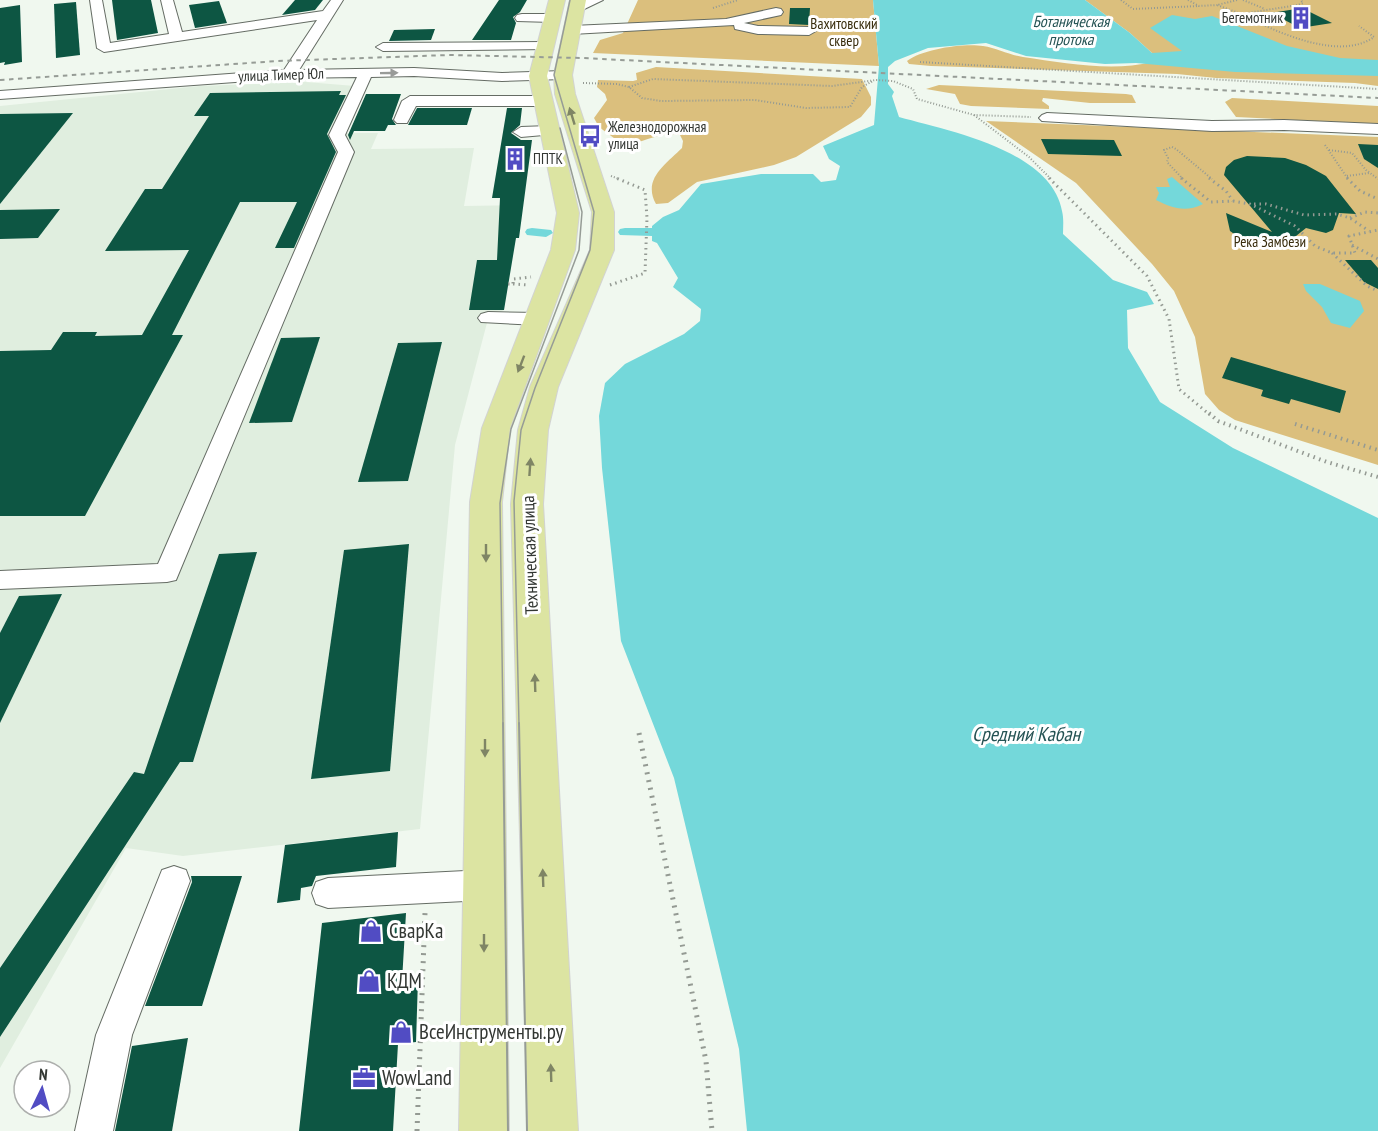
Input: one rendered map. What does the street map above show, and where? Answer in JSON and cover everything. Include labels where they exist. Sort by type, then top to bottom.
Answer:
[{"type":"main road","points":[[484,1131],[486,502],[496,428],[529,319],[563,250],[568,213],[538,76],[557,0]]},
{"type":"main road","name":"Техническая улица","points":[[553,1131],[527,504],[533,430],[544,387],[604,265],[603,212],[565,94],[573,79],[572,30],[577,5]]},
{"type":"street","points":[[96,0],[104,48],[322,19],[338,22]]},
{"type":"street","points":[[289,74],[322,19],[337,0]]},
{"type":"street","points":[[577,5],[597,0]]},
{"type":"street","points":[[172,1],[176,37]]},
{"type":"street","points":[[572,30],[722,23],[776,12]]},
{"type":"street","points":[[522,18],[548,33]]},
{"type":"street","points":[[722,23],[758,30],[809,31]]},
{"type":"street","points":[[515,33],[548,33]]},
{"type":"street","points":[[383,47],[548,33]]},
{"type":"street","name":"улица Тимер Юл","points":[[0,95],[289,74],[414,72],[573,79]]},
{"type":"street","points":[[0,580],[167,573],[346,152],[337,135],[366,73]]},
{"type":"street","points":[[402,120],[410,101],[542,101]]},
{"type":"street","points":[[1047,118],[1203,126],[1284,125],[1378,129]]},
{"type":"street","points":[[521,132],[549,131]]},
{"type":"street","points":[[1165,134],[1378,139]]},
{"type":"street","points":[[495,323],[529,319]]},
{"type":"street","points":[[94,1131],[114,1035],[174,881]]},
{"type":"street","points":[[328,893],[485,885]]},
{"type":"path","points":[[1121,0],[1133,9],[1217,5],[1237,0]]},
{"type":"path","points":[[1188,0],[1199,6]]},
{"type":"path","points":[[1243,0],[1266,9]]},
{"type":"path","points":[[1240,14],[1298,5],[1303,3],[1301,0]]},
{"type":"path","points":[[1217,5],[1288,38],[1324,45],[1352,45],[1368,42],[1374,37],[1359,26]]},
{"type":"path","points":[[920,62],[1378,89]]},
{"type":"path","points":[[573,79],[617,84],[629,87],[642,98],[661,101],[755,100],[806,108],[850,107],[862,87],[876,80]]},
{"type":"path","points":[[629,87],[653,80],[832,86],[876,80],[893,81],[913,89],[917,99],[974,115],[1047,118]]},
{"type":"path","points":[[974,115],[1029,158],[1147,276],[1169,319],[1179,389],[1218,421],[1326,462],[1378,477]]},
{"type":"path","points":[[1325,145],[1335,164],[1357,191],[1378,200]]},
{"type":"path","points":[[1233,201],[1215,181],[1198,170],[1182,151],[1172,147],[1164,150],[1168,158],[1167,162],[1180,177],[1211,202],[1266,204],[1304,215],[1336,214],[1350,218],[1369,231]]},
{"type":"path","points":[[1329,150],[1353,153],[1378,178]]},
{"type":"path","points":[[1347,176],[1370,172]]},
{"type":"path","points":[[604,265],[602,288],[645,273],[647,218],[645,190],[610,175]]},
{"type":"path","points":[[1250,204],[1295,226],[1315,246],[1332,253],[1367,286],[1378,291]]},
{"type":"path","points":[[1350,218],[1365,212],[1378,213]]},
{"type":"path","points":[[1332,253],[1355,253],[1349,236],[1378,230]]},
{"type":"path","points":[[1352,245],[1378,259]]},
{"type":"path","points":[[1295,424],[1378,450]]},
{"type":"path","points":[[639,733],[706,1061],[712,1131]]},
{"type":"path","points":[[417,1131],[426,888]]},
{"type":"shaded area","points":[[306,82],[367,87],[345,133],[378,133],[371,149],[474,148],[464,206],[518,205],[504,310],[488,319],[455,445],[420,829],[183,856],[126,848],[0,1068],[0,106],[200,86]]},
{"type":"green space","name":"Вахитовский сквер","points":[[638,0],[873,0],[879,66],[593,53],[600,40],[623,33]]},
{"type":"green space","points":[[1085,0],[1378,0],[1378,86],[1177,74],[931,66],[909,64],[907,61],[933,50],[975,45],[1023,57],[1088,66],[1137,65],[1152,62],[1152,53],[1130,33]]},
{"type":"green space","points":[[656,67],[862,79],[871,97],[871,105],[861,117],[796,157],[774,165],[697,182],[668,203],[656,204],[652,195],[654,180],[663,166],[682,148],[683,141],[680,135],[665,134],[622,144],[599,127],[594,118],[607,100],[605,94],[597,87],[598,80],[633,81],[637,80],[636,73]]},
{"type":"green space","points":[[939,85],[1126,94],[1132,95],[1136,103],[1090,103],[1043,98],[1042,101],[1049,106],[1049,109],[971,106],[960,104],[955,94],[926,89]]},
{"type":"green space","points":[[1232,98],[1378,106],[1378,124],[1236,117],[1225,102]]},
{"type":"green space","name":"Река Замбези","points":[[986,121],[1378,137],[1378,465],[1235,420],[1219,410],[1205,394],[1195,337],[1174,291],[1152,264],[1076,183]]},
{"type":"water","name":"Средний Кабан","points":[[873,0],[1085,0],[1130,33],[1152,53],[1182,51],[1150,28],[1172,15],[1195,19],[1212,16],[1287,46],[1340,58],[1378,60],[1378,76],[1235,72],[1136,63],[1105,64],[1026,56],[986,43],[928,48],[895,61],[888,67],[888,84],[894,92],[892,96],[899,117],[995,146],[1019,158],[1039,173],[1054,190],[1062,211],[1063,234],[1113,280],[1147,292],[1154,304],[1127,310],[1128,348],[1160,402],[1233,448],[1378,518],[1378,1131],[747,1131],[739,1049],[674,778],[621,641],[602,468],[599,416],[605,383],[625,364],[684,334],[700,321],[701,309],[673,287],[678,278],[657,243],[652,241],[652,226],[663,217],[679,210],[701,184],[761,174],[813,174],[821,182],[836,180],[840,166],[829,159],[823,146],[874,125],[879,66]]},
{"type":"water","points":[[1172,177],[1203,204],[1184,209],[1156,200],[1159,193],[1156,187],[1170,187],[1167,179]]},
{"type":"water","points":[[1303,284],[1320,284],[1360,301],[1364,311],[1350,328],[1331,323],[1322,307],[1306,291]]},
{"type":"building","points":[[112,0],[151,0],[158,33],[117,40]]},
{"type":"building","points":[[295,0],[323,0],[315,10],[282,15]]},
{"type":"building","points":[[499,0],[527,0],[520,12],[513,17],[516,23],[511,40],[472,40]]},
{"type":"building","points":[[219,1],[227,23],[195,28],[189,5]]},
{"type":"building","points":[[76,2],[80,55],[56,58],[54,4]]},
{"type":"building","points":[[20,5],[22,62],[4,65],[5,62],[0,63],[0,8]]},
{"type":"building","points":[[790,8],[810,8],[809,25],[789,24]]},
{"type":"building","name":"Бегемотник","points":[[1302,8],[1332,23],[1300,28],[1271,13]]},
{"type":"building","points":[[435,29],[431,40],[389,41],[394,30]]},
{"type":"building","points":[[341,91],[339,95],[346,95],[327,134],[336,152],[294,248],[275,248],[297,202],[240,202],[172,335],[183,335],[85,516],[0,516],[0,351],[51,350],[63,332],[97,332],[95,336],[142,335],[189,250],[105,251],[145,189],[162,189],[209,116],[194,116],[210,93]]},
{"type":"building","points":[[366,94],[401,94],[392,119],[396,125],[388,125],[385,131],[354,131],[350,140],[348,135]]},
{"type":"building","points":[[417,108],[472,108],[467,125],[408,125]]},
{"type":"building","points":[[507,108],[522,108],[520,125],[511,133],[521,140],[532,140],[519,238],[516,238],[504,310],[469,310],[477,260],[497,260],[500,198],[492,198]]},
{"type":"building","points":[[73,113],[0,204],[0,114]]},
{"type":"building","points":[[1041,139],[1114,140],[1122,156],[1048,154]]},
{"type":"building","points":[[1358,144],[1378,145],[1378,168],[1364,159]]},
{"type":"building","points":[[1247,156],[1285,158],[1306,165],[1326,176],[1356,214],[1339,213],[1333,230],[1326,233],[1306,228],[1291,240],[1300,244],[1261,245],[1244,241],[1230,231],[1226,213],[1272,232],[1224,175],[1226,167],[1234,160]]},
{"type":"building","points":[[60,209],[38,238],[0,239],[0,210]]},
{"type":"building","points":[[1345,260],[1371,260],[1378,268],[1378,289],[1364,282]]},
{"type":"building","points":[[320,337],[292,422],[249,423],[281,338]]},
{"type":"building","points":[[442,342],[408,481],[358,482],[398,343]]},
{"type":"building","points":[[1231,357],[1346,391],[1340,413],[1291,399],[1289,404],[1261,396],[1263,390],[1222,378]]},
{"type":"building","points":[[409,544],[390,771],[311,779],[344,550]]},
{"type":"building","points":[[257,552],[193,762],[180,762],[0,1037],[0,968],[134,772],[144,774],[219,554]]},
{"type":"building","points":[[62,594],[0,723],[0,633],[19,596]]},
{"type":"building","points":[[398,832],[396,867],[316,876],[312,886],[301,888],[300,900],[277,903],[285,845]]},
{"type":"building","points":[[191,876],[242,876],[202,1006],[145,1006],[192,882]]},
{"type":"building","points":[[406,913],[402,981],[418,979],[416,1042],[398,1044],[393,1131],[299,1131],[322,923]]},
{"type":"building","points":[[188,1038],[172,1131],[115,1131],[132,1046]]},
{"type":"waterway","points":[[532,232],[546,233]]},
{"type":"waterway","points":[[625,232],[652,232]]},
{"type":"tram line","points":[[519,724],[514,501],[521,430],[535,388],[590,250],[594,212],[554,75],[570,0]]},
{"type":"tram line","points":[[503,724],[500,503],[511,429],[579,250],[582,212],[560,128]]},
{"type":"tram line","points":[[503,723],[508,1131]]},
{"type":"tram line","points":[[519,723],[527,1131]]},
{"type":"railway","points":[[0,80],[278,61],[449,55],[582,58],[1378,98]]},
{"type":"place","name":"Бегемотник","points":[[1301,18]]},
{"type":"place","name":"Железнодорожная улица","points":[[590,136]]},
{"type":"place","name":"ППТК","points":[[515,159]]},
{"type":"place","name":"СварКа","points":[[371,931]]},
{"type":"place","name":"КДМ","points":[[369,981]]},
{"type":"place","name":"ВсеИнструменты.ру","points":[[401,1032]]},
{"type":"place","name":"WowLand","points":[[364,1078]]},
{"type":"water label","name":"Ботаническая протока","points":[[1071,30]]}]
